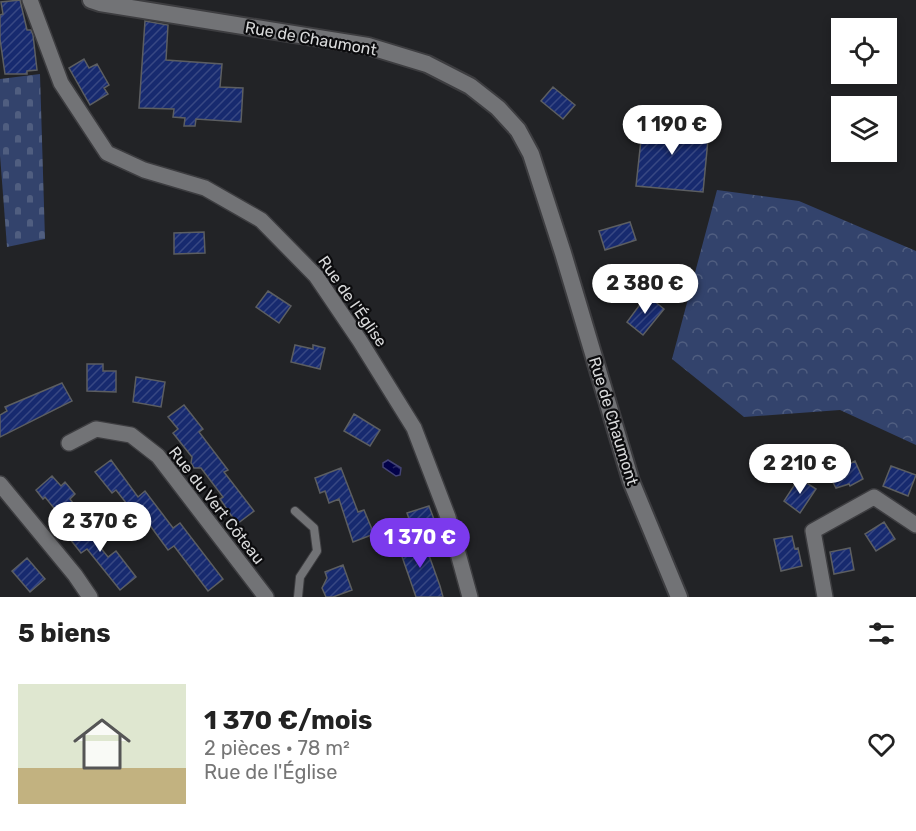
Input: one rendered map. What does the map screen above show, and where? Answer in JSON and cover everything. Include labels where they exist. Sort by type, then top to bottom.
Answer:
[{"type":"street","name":"Rue de l'Église","points":[[30,0],[61,83],[107,153],[144,170],[205,188],[261,220],[316,276],[360,340],[414,428],[448,517],[470,597]]},
{"type":"street","name":"Rue de Chaumont","points":[[91,0],[368,45],[427,64],[470,86],[498,108],[518,130],[531,154],[631,481],[679,597]]},
{"type":"street","name":"Rue du Vert Côteau","points":[[69,443],[96,429],[131,435],[158,456],[266,597]]},
{"type":"street","points":[[1,486],[75,575],[90,597]]},
{"type":"street","points":[[825,597],[813,531],[874,496],[916,525]]},
{"type":"lane","points":[[295,511],[315,528],[317,551],[300,577],[298,597]]},
{"type":"green space","points":[[40,74],[45,239],[7,247],[0,155],[0,79]]},
{"type":"green space","points":[[717,190],[799,201],[916,251],[916,445],[840,410],[744,417],[672,359]]},
{"type":"water","points":[[388,460],[401,468],[400,475],[396,476],[383,467],[383,463]]},
{"type":"building","points":[[20,0],[27,30],[31,30],[33,35],[37,70],[27,71],[27,74],[5,74],[0,39],[0,15],[3,14],[1,2]]},
{"type":"building","points":[[145,21],[168,25],[166,60],[222,64],[220,87],[243,88],[241,122],[196,119],[195,126],[184,126],[185,118],[173,117],[174,109],[139,108]]},
{"type":"building","points":[[84,59],[89,68],[97,64],[109,85],[104,88],[108,94],[90,105],[69,68]]},
{"type":"building","points":[[553,87],[575,105],[563,119],[541,101]]},
{"type":"building","points":[[644,112],[657,113],[656,123],[709,129],[703,192],[636,186]]},
{"type":"building","points":[[630,222],[636,240],[605,250],[599,231]]},
{"type":"building","points":[[204,232],[205,253],[174,254],[174,233]]},
{"type":"building","points":[[268,291],[291,306],[279,323],[256,307]]},
{"type":"building","points":[[647,295],[664,309],[643,335],[627,322]]},
{"type":"building","points":[[295,345],[313,349],[313,345],[325,348],[320,369],[291,362]]},
{"type":"building","points":[[87,364],[103,364],[103,371],[116,371],[116,392],[87,391]]},
{"type":"building","points":[[136,377],[165,382],[161,407],[133,402]]},
{"type":"building","points":[[62,383],[72,401],[0,437],[0,415],[7,411],[5,407]]},
{"type":"building","points":[[184,405],[203,429],[199,432],[228,470],[224,472],[254,511],[237,524],[220,499],[223,497],[201,468],[194,468],[191,463],[192,457],[173,433],[178,429],[168,417]]},
{"type":"building","points":[[354,414],[380,430],[370,446],[344,431]]},
{"type":"building","points":[[111,460],[138,497],[145,491],[173,528],[180,523],[223,579],[208,591],[174,546],[168,550],[149,524],[145,527],[116,490],[112,493],[95,472]]},
{"type":"building","points":[[855,461],[863,479],[850,486],[849,484],[836,488],[827,471],[840,466],[841,468]]},
{"type":"building","points":[[891,466],[916,475],[908,496],[883,486]]},
{"type":"building","points":[[341,468],[358,512],[364,510],[374,534],[353,542],[339,499],[329,503],[325,491],[320,493],[315,478]]},
{"type":"building","points":[[52,476],[61,486],[65,482],[75,494],[70,499],[76,507],[62,518],[45,497],[43,499],[36,490]]},
{"type":"building","points":[[799,478],[816,489],[800,513],[784,501]]},
{"type":"building","points":[[429,506],[435,522],[413,530],[407,513]]},
{"type":"building","points":[[63,520],[93,524],[97,529],[95,541],[108,557],[116,551],[136,577],[120,590],[87,549],[81,553],[66,534],[71,530]]},
{"type":"building","points":[[884,522],[895,539],[876,551],[865,534]]},
{"type":"building","points":[[422,536],[443,597],[416,597],[398,545]]},
{"type":"building","points":[[792,536],[795,549],[798,548],[802,566],[781,571],[774,539]]},
{"type":"building","points":[[850,548],[854,570],[834,574],[830,552]]},
{"type":"building","points":[[27,558],[45,579],[30,592],[12,571]]},
{"type":"building","points":[[343,565],[352,590],[333,597],[326,597],[322,588],[327,578],[325,572]]}]
